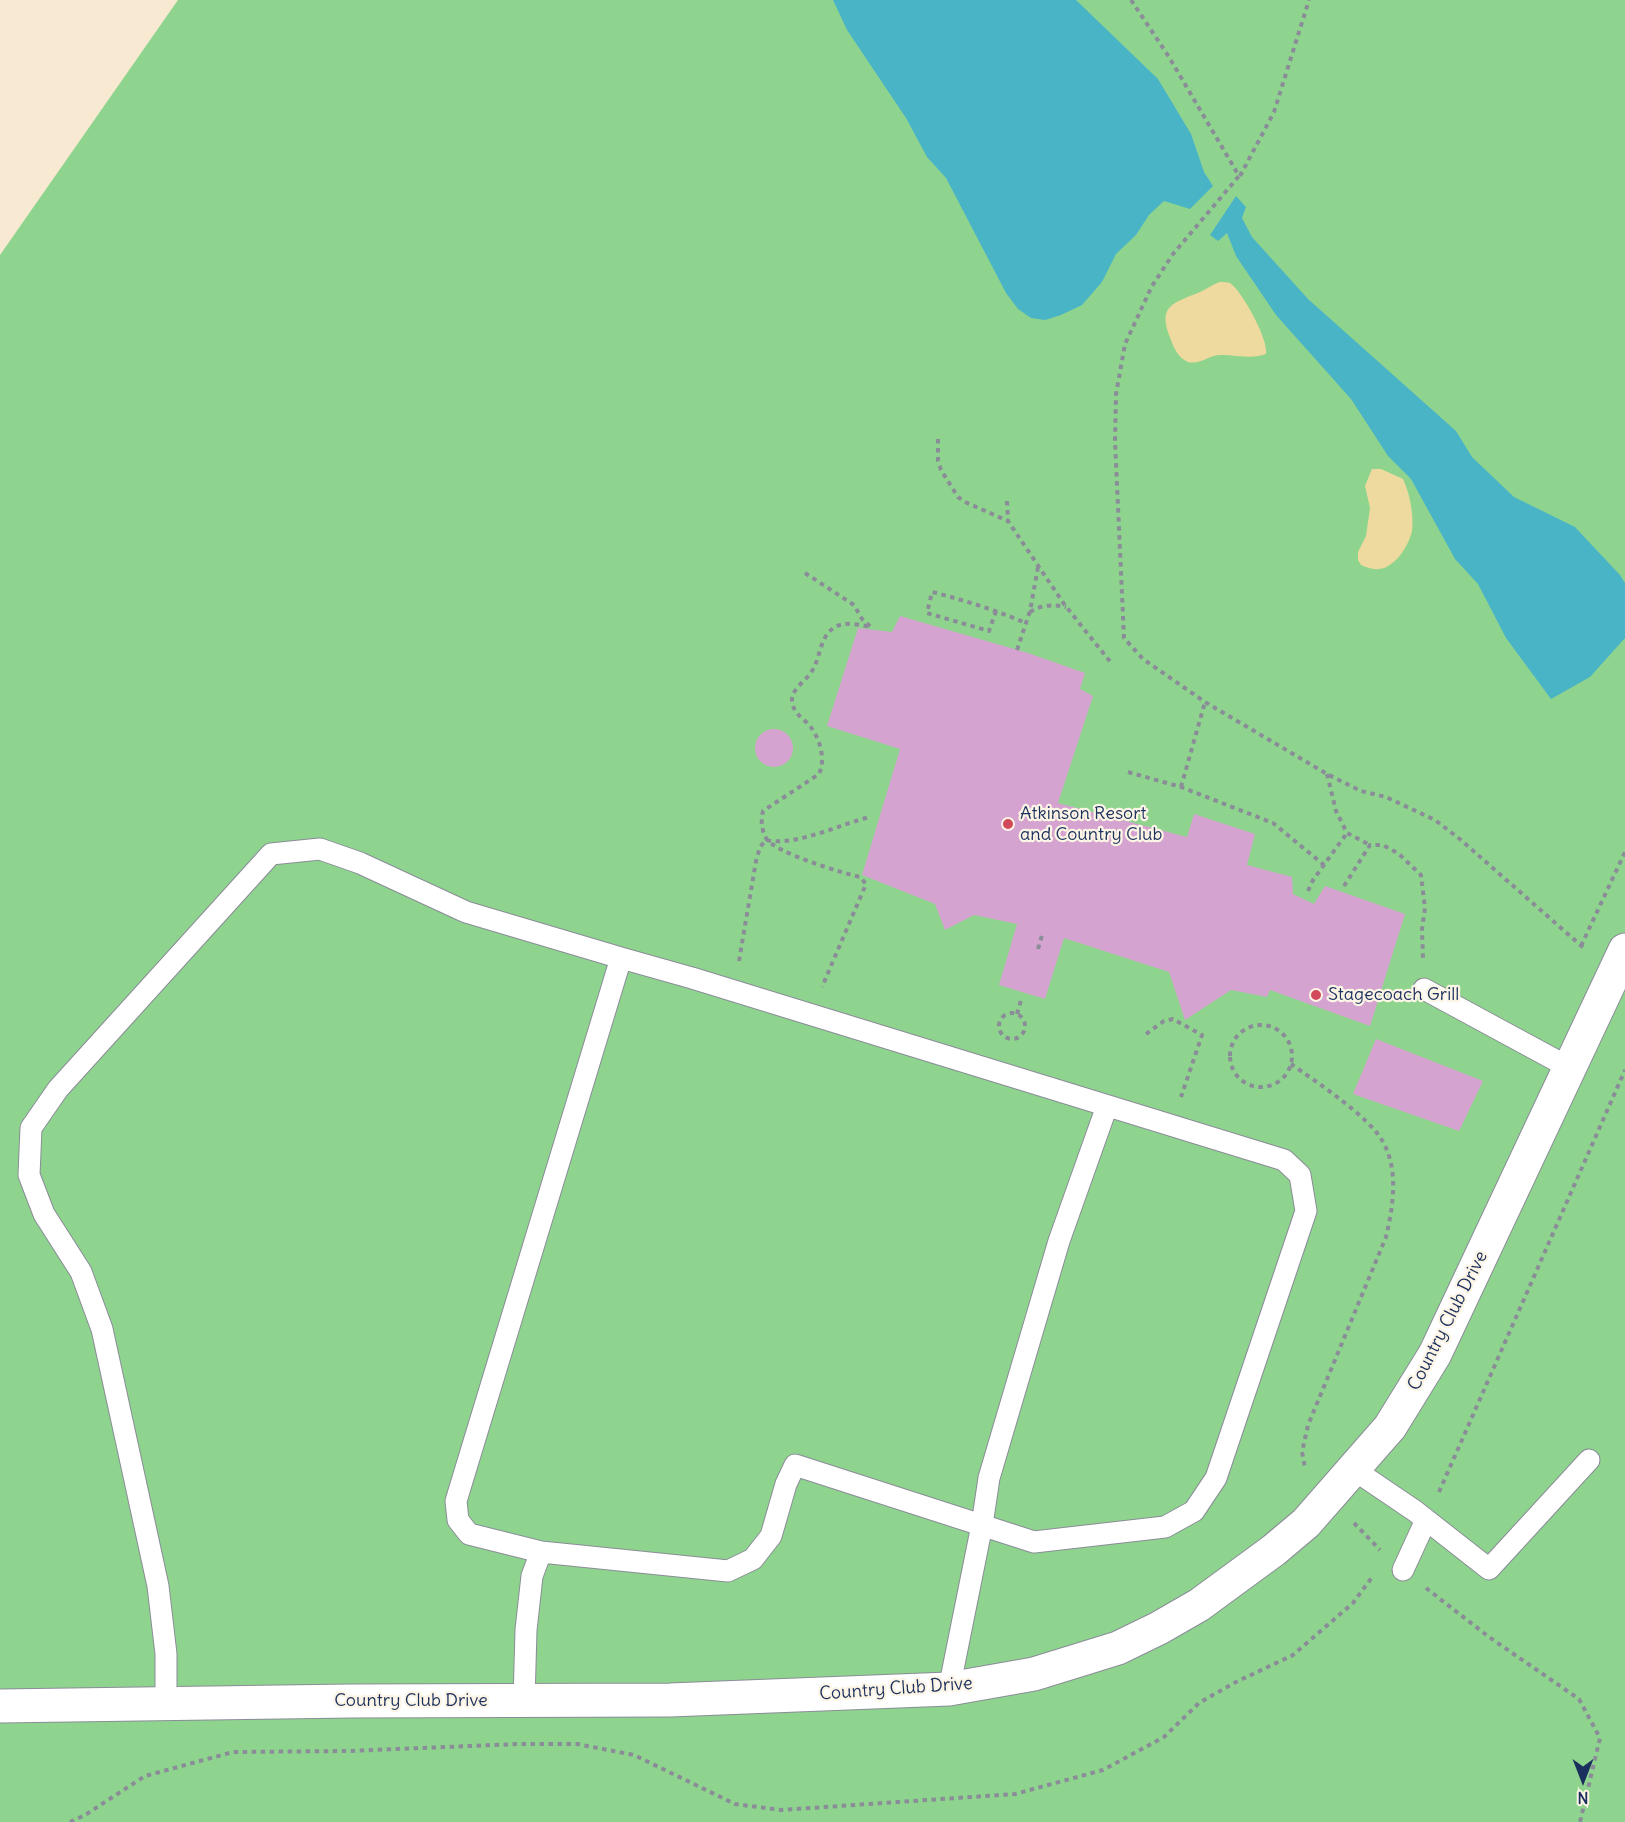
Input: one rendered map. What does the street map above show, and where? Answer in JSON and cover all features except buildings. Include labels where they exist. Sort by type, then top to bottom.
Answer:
[{"type":"street","name":"Country Club Drive","points":[[0,1706],[670,1700],[949,1689],[1034,1674],[1118,1648],[1199,1605],[1274,1550],[1306,1523],[1390,1427],[1435,1354],[1619,962]]},
{"type":"lane","points":[[166,1704],[166,1654],[158,1586],[102,1329],[81,1272],[44,1214],[29,1175],[31,1128],[58,1089],[272,854],[320,849],[360,863],[466,912],[692,978],[1284,1160],[1300,1175],[1306,1211],[1216,1478],[1194,1511],[1165,1527],[1034,1542],[795,1465],[786,1484],[771,1536],[753,1559],[728,1571],[541,1552],[469,1534],[458,1520],[456,1501],[621,958]]},
{"type":"lane","points":[[1424,989],[1570,1068]]},
{"type":"lane","points":[[949,1689],[982,1525],[989,1478],[1059,1241],[1107,1106]]},
{"type":"lane","points":[[1353,1469],[1426,1520],[1489,1569],[1589,1460]]},
{"type":"lane","points":[[1395,1563],[1426,1520]]},
{"type":"lane","points":[[524,1701],[526,1630],[532,1576],[541,1552]]},
{"type":"path","points":[[1131,0],[1169,57],[1239,176]]},
{"type":"path","points":[[1309,0],[1274,112],[1239,176],[1173,254],[1152,286],[1125,344],[1116,394],[1115,441],[1124,638],[1143,659],[1205,702],[1327,774],[1361,791],[1386,797],[1435,820],[1461,840],[1581,946],[1619,962]]},
{"type":"path","points":[[938,439],[938,461],[941,471],[945,481],[958,497],[1008,521]]},
{"type":"path","points":[[1007,501],[1008,521],[1066,607],[1112,664]]},
{"type":"path","points":[[1017,650],[1029,613],[1038,566]]},
{"type":"path","points":[[805,573],[854,605],[862,619],[871,627],[854,624],[836,627],[826,636],[814,669],[792,696],[792,703],[797,714],[811,727],[822,750],[823,765],[819,774],[763,811],[760,822],[766,840],[789,854],[860,877],[866,884],[818,996]]},
{"type":"path","points":[[996,611],[989,631],[927,613],[932,592],[996,611],[1026,623]]},
{"type":"path","points":[[1029,613],[1033,609],[1049,605],[1066,607]]},
{"type":"path","points":[[1181,787],[1205,702]]},
{"type":"path","points":[[1128,772],[1181,787],[1273,823],[1323,865]]},
{"type":"path","points":[[1327,774],[1336,812],[1347,832],[1370,845],[1383,845],[1399,854],[1420,875],[1425,908],[1422,928],[1424,989]]},
{"type":"path","points":[[766,840],[776,842],[809,836],[851,821],[870,817]]},
{"type":"path","points":[[1308,891],[1313,880],[1347,832]]},
{"type":"path","points":[[745,932],[748,897],[756,861],[760,847],[766,840]]},
{"type":"path","points":[[1344,886],[1370,845]]},
{"type":"path","points":[[1581,946],[1625,852]]},
{"type":"path","points":[[1038,949],[1043,932]]},
{"type":"path","points":[[1017,1014],[1021,1000]]},
{"type":"path","points":[[1008,1013],[1017,1014],[1025,1022],[1024,1030],[1016,1039],[1008,1038],[1001,1032],[1001,1019],[1008,1013]]},
{"type":"path","points":[[1146,1034],[1164,1021],[1173,1019],[1202,1035],[1178,1103]]},
{"type":"path","points":[[1264,1025],[1283,1034],[1289,1042],[1292,1064],[1288,1072],[1274,1085],[1264,1088],[1254,1087],[1237,1077],[1232,1069],[1231,1047],[1235,1038],[1253,1026],[1264,1025]]},
{"type":"path","points":[[1292,1064],[1367,1123],[1383,1142],[1393,1173],[1393,1206],[1386,1237],[1308,1425],[1302,1452],[1305,1470],[1328,1497],[1395,1563],[1489,1637],[1579,1699],[1600,1738],[1580,1822]]},
{"type":"path","points":[[1426,1520],[1625,1070]]},
{"type":"path","points":[[70,1822],[85,1815],[145,1776],[233,1752],[577,1744],[634,1755],[735,1804],[782,1810],[1015,1794],[1103,1770],[1164,1737],[1199,1703],[1234,1683],[1293,1655],[1395,1563]]},
{"type":"green space","points":[[178,0],[1625,0],[1625,1822],[0,1822],[0,255]]},
{"type":"sand","points":[[1220,282],[1230,283],[1247,305],[1259,327],[1266,354],[1248,357],[1219,355],[1188,362],[1179,356],[1174,347],[1167,329],[1166,313],[1174,303]]},
{"type":"sand","points":[[1372,469],[1381,469],[1403,479],[1412,518],[1412,531],[1400,555],[1390,565],[1377,569],[1361,565],[1358,560],[1358,552],[1366,536],[1370,508],[1365,486]]},
{"type":"water","points":[[833,0],[1076,0],[1158,79],[1191,134],[1204,172],[1213,186],[1190,209],[1164,201],[1149,215],[1136,235],[1116,254],[1102,282],[1082,305],[1045,320],[1031,318],[1018,309],[1006,293],[946,178],[927,157],[906,118],[847,30]]},
{"type":"water","points":[[1236,196],[1246,207],[1242,218],[1252,237],[1308,299],[1456,431],[1472,457],[1514,497],[1575,527],[1620,575],[1625,583],[1625,638],[1590,677],[1551,699],[1506,638],[1478,584],[1455,559],[1411,479],[1388,456],[1351,399],[1276,315],[1236,256],[1227,233],[1218,241],[1210,235]]},
{"type":"place","name":"Atkinson Resort and Country Club","points":[[1008,824]]},
{"type":"place","name":"Stagecoach Grill","points":[[1316,995]]}]
